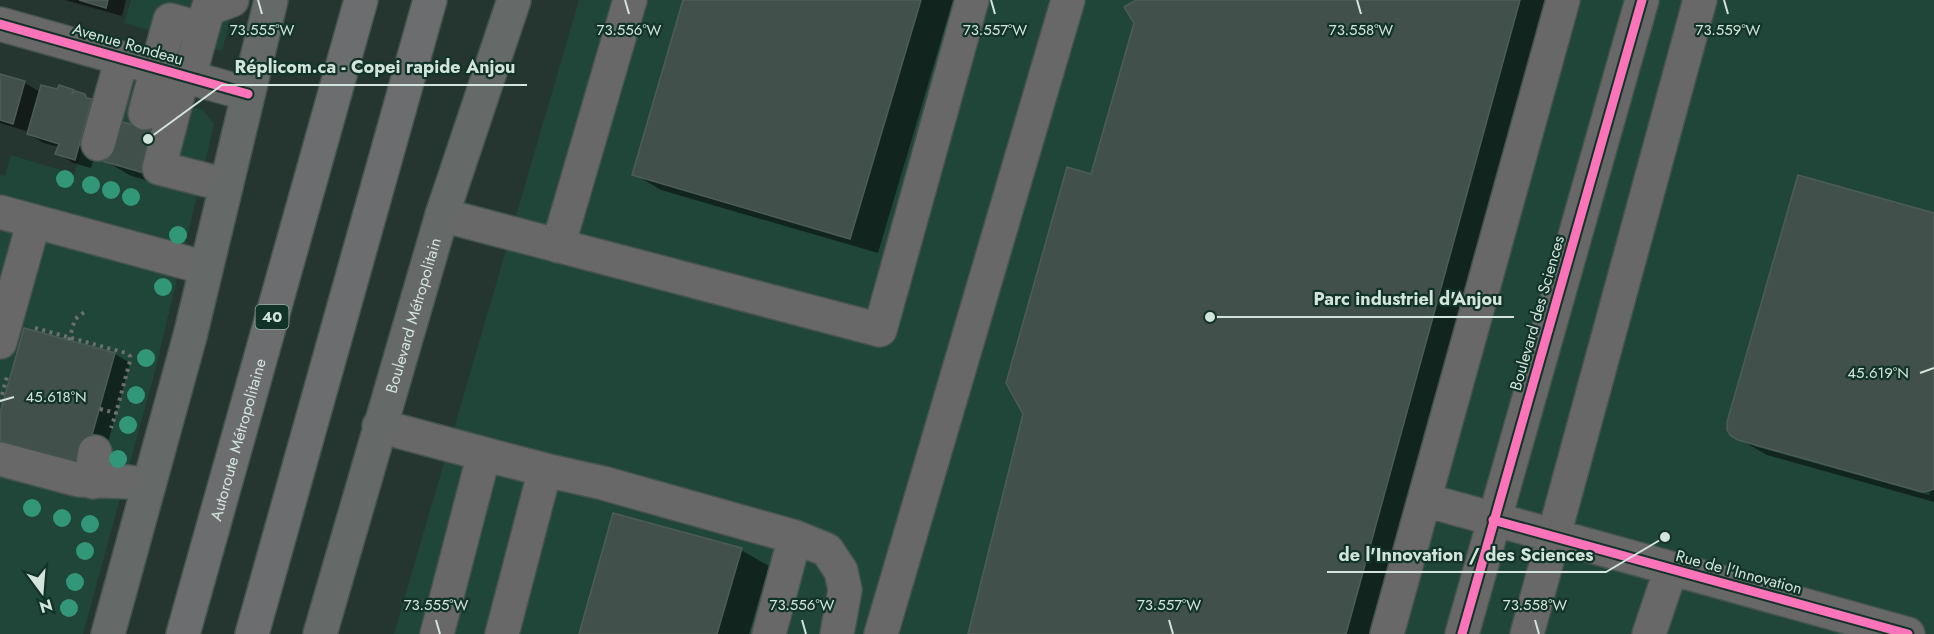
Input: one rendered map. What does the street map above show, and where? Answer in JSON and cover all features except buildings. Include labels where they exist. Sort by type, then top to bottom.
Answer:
[{"type":"highway","name":"Autoroute Métropolitaine","points":[[183,634],[361,0]]},
{"type":"highway","points":[[252,634],[430,0]]},
{"type":"main road","name":"Boulevard Métropolitain","points":[[320,634],[442,215],[514,0]]},
{"type":"main road","points":[[108,634],[190,336],[270,5]]},
{"type":"street","points":[[144,113],[177,74],[202,29],[208,9],[232,0],[270,5]]},
{"type":"street","points":[[558,246],[630,0]]},
{"type":"street","points":[[442,215],[880,330],[972,0]]},
{"type":"street","points":[[881,634],[1068,0]]},
{"type":"street","points":[[1387,634],[1563,0]]},
{"type":"street","name":"Boulevard des Sciences","points":[[1462,634],[1642,0]]},
{"type":"street","points":[[1527,634],[1700,0]]},
{"type":"street","name":"Avenue Rondeau","points":[[0,24],[248,94]]},
{"type":"street","points":[[98,144],[122,58]]},
{"type":"street","points":[[177,74],[159,168],[226,185]]},
{"type":"street","points":[[0,212],[206,268]]},
{"type":"street","points":[[4,357],[34,221]]},
{"type":"street","points":[[379,426],[603,483],[616,498],[698,524],[827,550],[841,571],[845,590],[837,634]]},
{"type":"street","points":[[437,634],[484,454]]},
{"type":"street","points":[[0,459],[79,480],[94,467],[129,482],[149,485]]},
{"type":"street","points":[[502,634],[545,470]]},
{"type":"street","name":"Rue de l'Innovation","points":[[1425,500],[1908,634]]},
{"type":"street","points":[[769,634],[793,544]]},
{"type":"street","points":[[1649,634],[1671,569]]},
{"type":"path","points":[[70,338],[75,319],[87,310]]},
{"type":"path","points":[[32,327],[130,356],[116,413]]},
{"type":"path","points":[[0,402],[4,357]]},
{"type":"shaded area","points":[[131,0],[235,0],[222,51],[124,23]]},
{"type":"shaded area","points":[[579,0],[1934,0],[1934,634],[394,634]]},
{"type":"shaded area","points":[[103,82],[203,110],[214,124],[155,371],[83,634],[0,634],[0,175],[5,176],[11,155],[74,174]]},
{"type":"cycle path","points":[[1462,634],[1642,0]]},
{"type":"cycle path","points":[[0,24],[248,94]]},
{"type":"cycle path","points":[[1493,520],[1908,634]]},
{"type":"place","name":"Réplicom.ca - Copei rapide Anjou","points":[[148,139]]},
{"type":"place","name":"Parc industriel d'Anjou","points":[[1210,317]]},
{"type":"place","name":"de l'Innovation / des Sciences","points":[[1665,537]]}]
